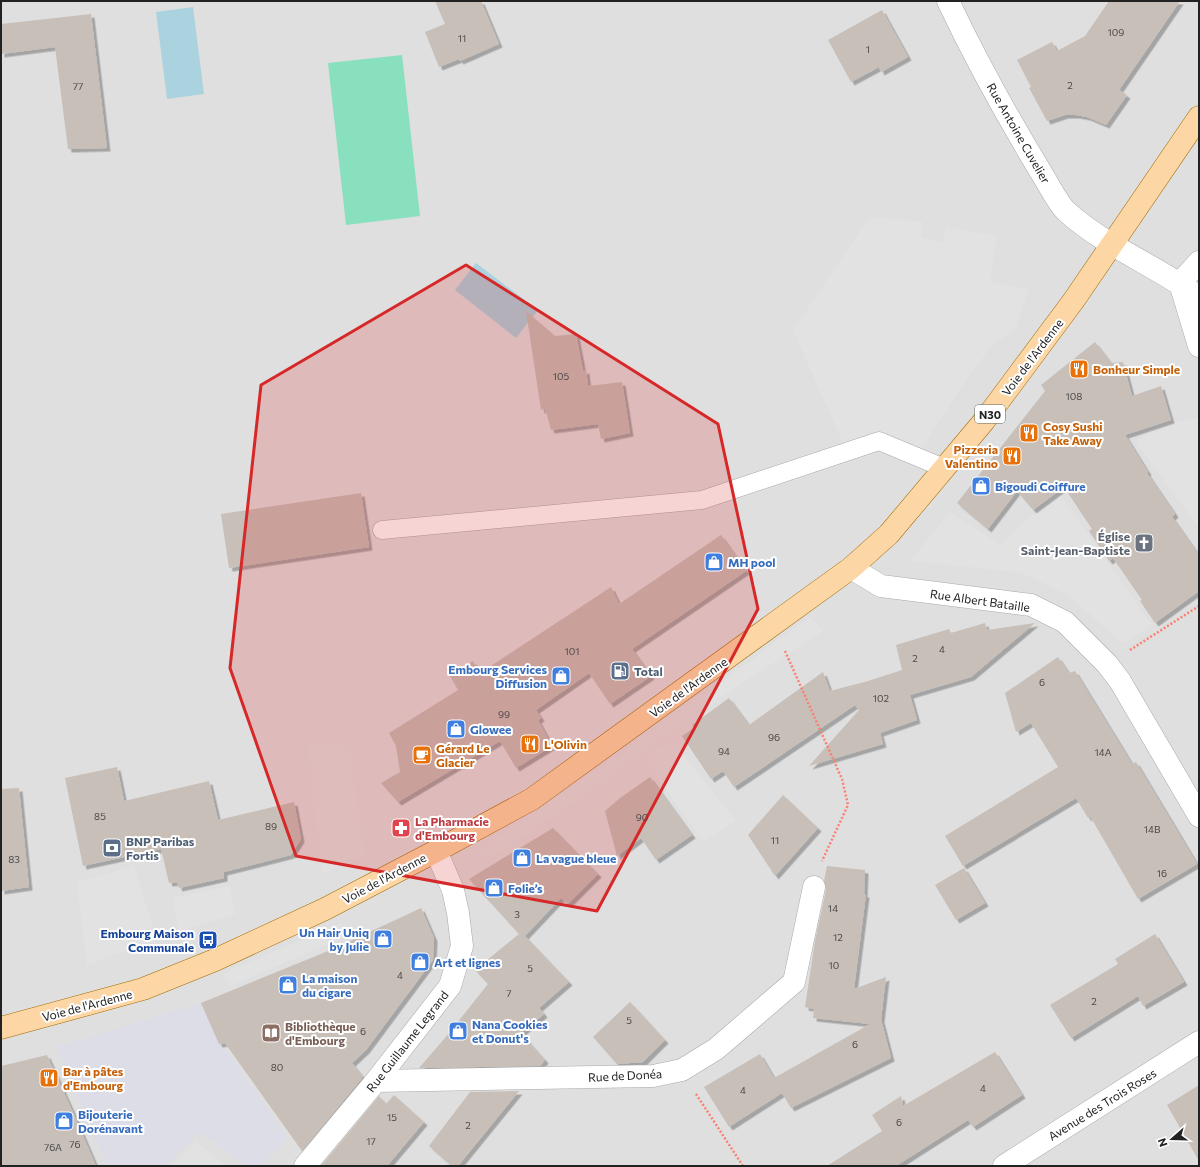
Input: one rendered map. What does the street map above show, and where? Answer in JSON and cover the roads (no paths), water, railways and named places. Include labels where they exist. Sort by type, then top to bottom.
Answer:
[{"type":"main road","name":"Voie de l'Ardenne","points":[[1,1028],[143,989],[216,960],[325,909],[436,851],[532,799],[851,568],[889,534],[984,421],[1113,245],[1199,117]]},
{"type":"street","name":"Rue Antoine Cuvelier","points":[[948,1],[968,43],[1027,149],[1066,211],[1113,245],[1190,285],[1199,297]]},
{"type":"street","points":[[1199,262],[1190,285],[1199,346]]},
{"type":"street","name":"Rue Albert Bataille","points":[[851,568],[881,586],[1031,605],[1065,622],[1107,664],[1120,681],[1199,816]]},
{"type":"street","name":"Rue Guillaume Legrand","points":[[304,1166],[376,1082],[450,986],[462,946],[458,913],[453,890],[436,851]]},
{"type":"street","name":"Rue de Donéa","points":[[376,1082],[653,1076],[682,1070],[716,1048],[794,982],[814,887]]},
{"type":"street","name":"Avenue des Trois Roses","points":[[1004,1166],[1199,1042]]},
{"type":"lane","points":[[382,530],[702,500],[879,441],[944,468]]},
{"type":"water","points":[[193,7],[204,94],[167,99],[156,12]]},
{"type":"water","points":[[476,263],[538,310],[516,338],[455,290]]},
{"type":"place","name":"Bonheur Simple","points":[[1079,369]]},
{"type":"place","name":"Cosy Sushi Take Away","points":[[1029,433]]},
{"type":"place","name":"Pizzeria Valentino","points":[[1012,456]]},
{"type":"place","name":"Bigoudi Coiffure","points":[[981,486]]},
{"type":"place","name":"Église Saint-Jean-Baptiste","points":[[1144,543]]},
{"type":"place","name":"MH pool","points":[[714,562]]},
{"type":"place","name":"Total","points":[[620,671]]},
{"type":"place","name":"Embourg Services Diffusion","points":[[561,676]]},
{"type":"place","name":"Glowee","points":[[456,729]]},
{"type":"place","name":"L'Olivin","points":[[530,744]]},
{"type":"place","name":"Gérard Le Glacier","points":[[422,755]]},
{"type":"place","name":"La Pharmacie d'Embourg","points":[[401,828]]},
{"type":"place","name":"BNP Paribas Fortis","points":[[112,848]]},
{"type":"place","name":"La vague bleue","points":[[522,858]]},
{"type":"place","name":"Folie’s","points":[[494,888]]},
{"type":"place","name":"Un Hair Uniq by Julie","points":[[383,939]]},
{"type":"place","name":"Embourg Maison Communale","points":[[208,940]]},
{"type":"place","name":"Art et lignes","points":[[420,962]]},
{"type":"place","name":"La maison du cigare","points":[[288,985]]},
{"type":"place","name":"Nana Cookies et Donut's","points":[[458,1031]]},
{"type":"place","name":"Bibliothèque d'Embourg","points":[[271,1033]]},
{"type":"place","name":"Bar à pâtes d'Embourg","points":[[49,1078]]},
{"type":"place","name":"Bijouterie Dorénavant","points":[[64,1121]]}]
